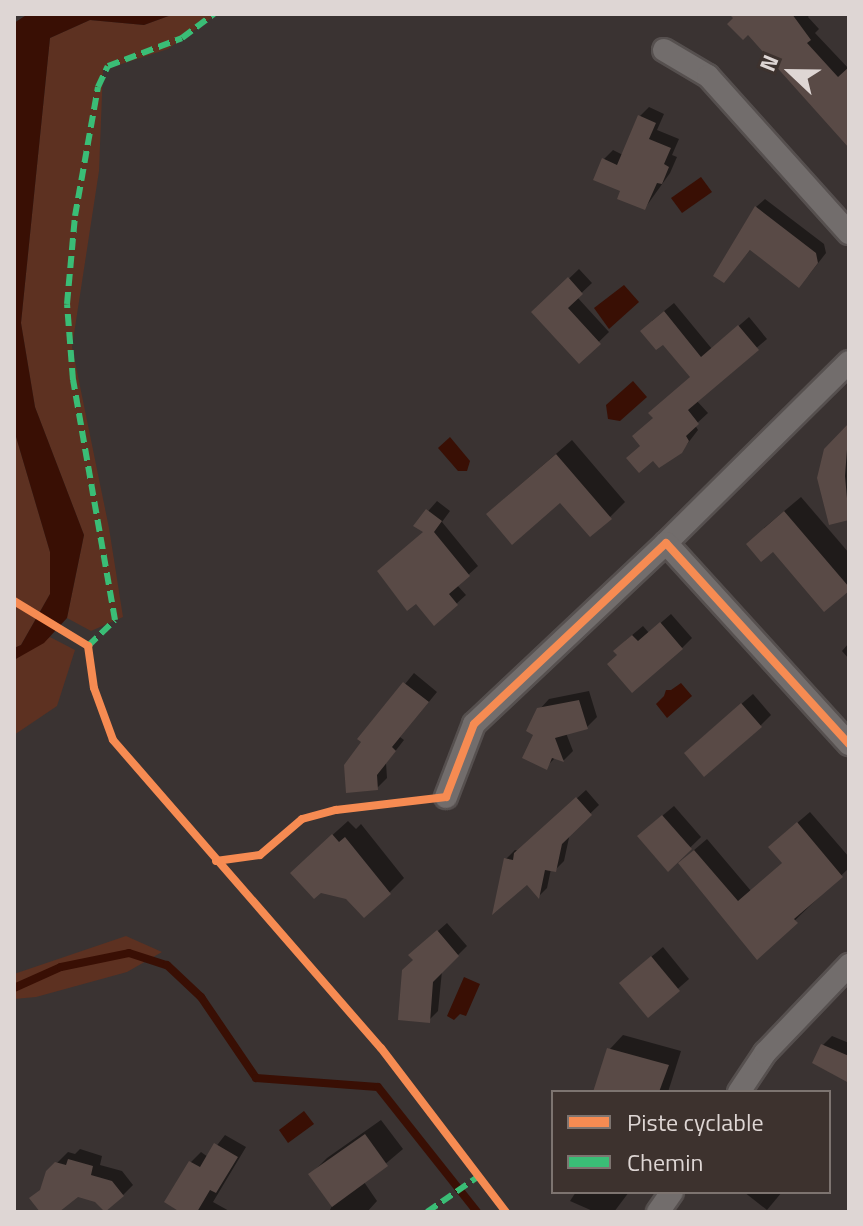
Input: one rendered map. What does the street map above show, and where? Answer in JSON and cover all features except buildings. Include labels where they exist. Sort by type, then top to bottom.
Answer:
[{"type":"street","points":[[664,50],[708,76],[849,233]]},
{"type":"street","points":[[446,797],[474,724],[666,543],[849,362]]},
{"type":"street","points":[[666,543],[849,744]]},
{"type":"street","points":[[740,1090],[765,1053],[849,965]]},
{"type":"street","points":[[658,1212],[671,1194]]},
{"type":"shaded area","points":[[28,14],[174,14],[144,25],[90,20],[50,38],[21,323],[35,407],[84,535],[67,618],[44,643],[14,660],[14,648],[21,645],[50,594],[50,552],[14,430],[14,23]]},
{"type":"shaded area","points":[[174,14],[217,14],[168,49],[103,70],[99,171],[72,347],[109,528],[123,617],[91,631],[67,618],[84,535],[35,407],[21,323],[50,38],[90,20],[144,25]]},
{"type":"shaded area","points":[[701,177],[712,192],[682,213],[671,198]]},
{"type":"shaded area","points":[[624,285],[639,302],[609,329],[594,308]]},
{"type":"shaded area","points":[[633,381],[647,397],[620,421],[608,419],[606,405]]},
{"type":"shaded area","points":[[14,430],[50,552],[50,594],[21,645],[14,648]]},
{"type":"shaded area","points":[[450,437],[470,461],[467,471],[458,471],[438,448]]},
{"type":"shaded area","points":[[50,637],[75,650],[57,706],[14,735],[14,660]]},
{"type":"shaded area","points":[[681,683],[692,696],[667,718],[656,704],[666,690]]},
{"type":"shaded area","points":[[126,936],[162,952],[127,972],[36,997],[14,999],[14,974]]},
{"type":"shaded area","points":[[464,977],[480,984],[466,1016],[460,1014],[454,1020],[447,1016]]},
{"type":"shaded area","points":[[304,1111],[314,1124],[288,1143],[279,1130]]},
{"type":"waterway","points":[[14,988],[61,967],[129,953],[167,965],[201,997],[256,1078],[378,1087],[477,1212]]},
{"type":"marked path","points":[[88,646],[115,620],[73,380],[67,304],[75,216],[98,87],[108,66],[182,38],[214,14]]},
{"type":"marked path","points":[[427,1212],[479,1176]]},
{"type":"cycle path","points":[[216,861],[260,855],[302,819],[336,810],[446,797],[474,724],[666,543],[849,744]]},
{"type":"cycle path","points":[[14,601],[88,646],[94,688],[113,740],[381,1048],[506,1212]]}]
